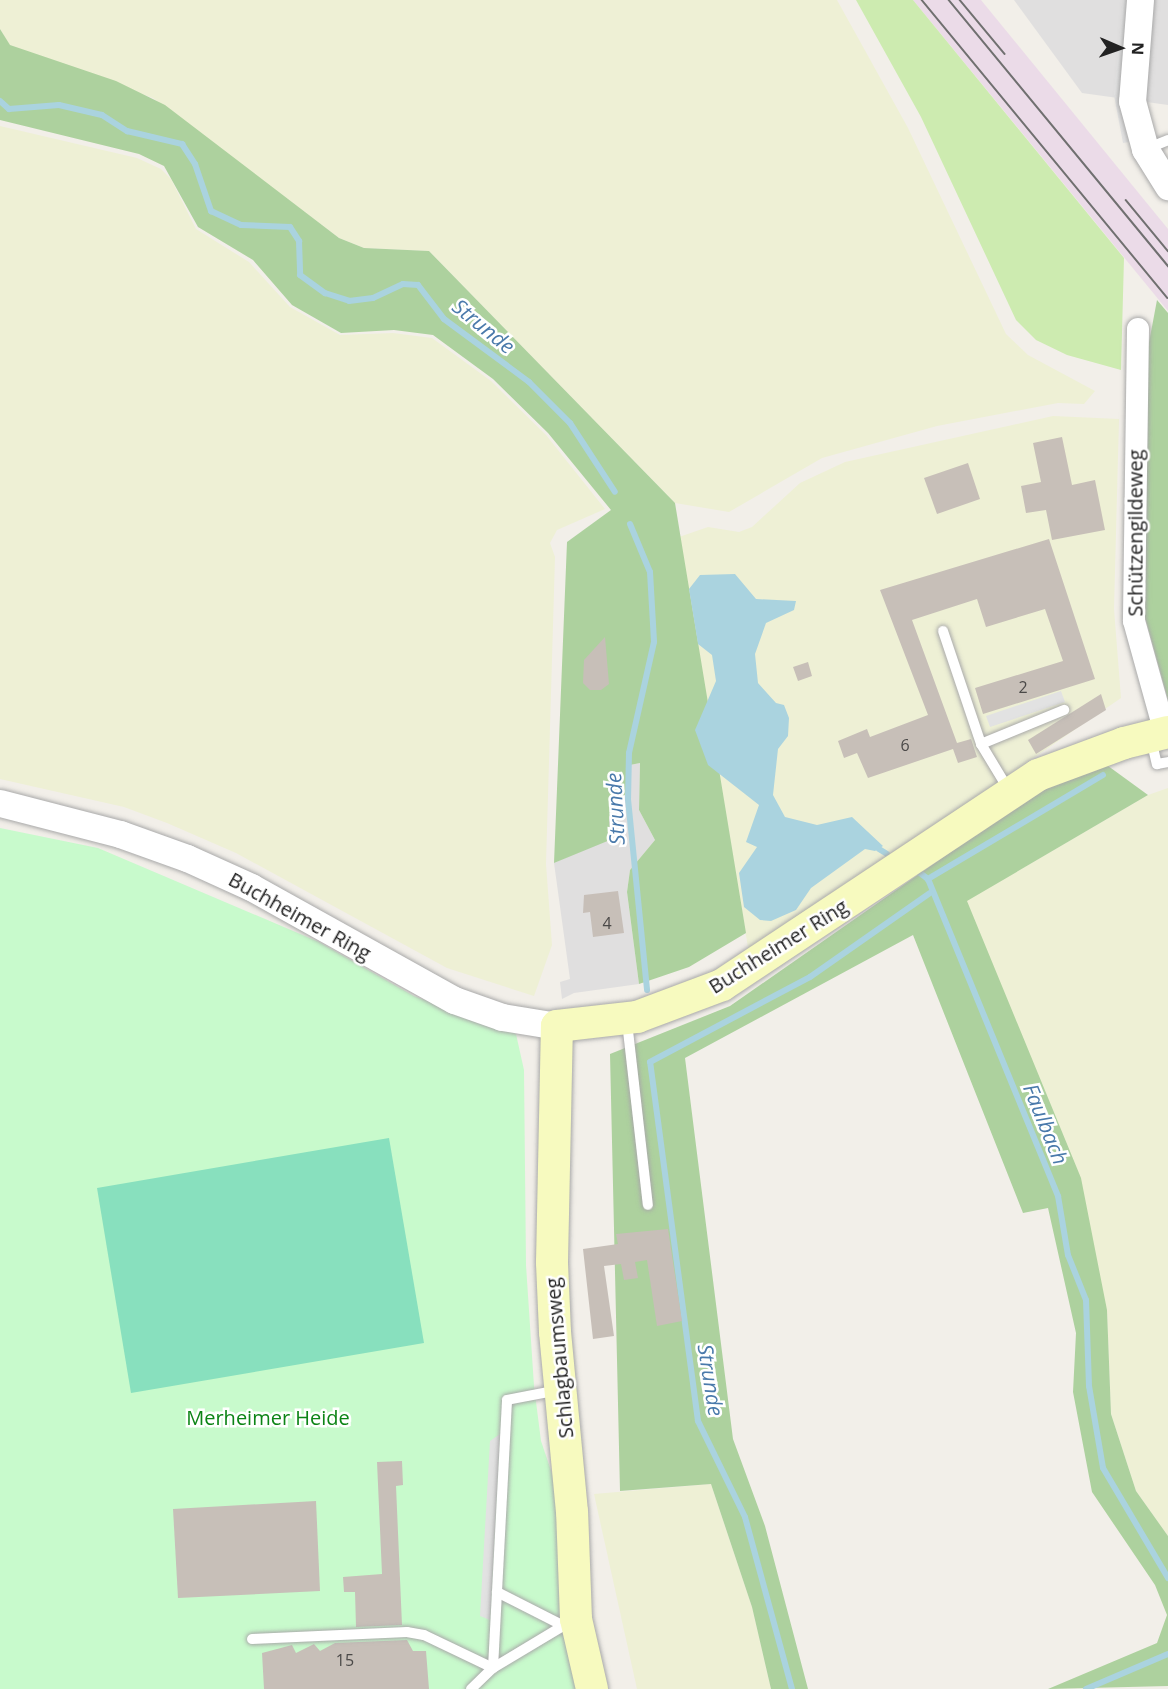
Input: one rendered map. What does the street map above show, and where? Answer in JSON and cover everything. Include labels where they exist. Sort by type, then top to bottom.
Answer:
[{"type":"main road","name":"Buchheimer Ring","points":[[557,1026],[627,1019],[722,985],[1038,775],[1163,741]]},
{"type":"main road","name":"Schlagbaumsweg","points":[[557,1026],[552,1262],[562,1390],[570,1622],[592,1689]]},
{"type":"street","points":[[1140,0],[1132,101],[1157,145],[1168,186]]},
{"type":"street","name":"Schützengildeweg","points":[[1138,329],[1134,621],[1163,741]]},
{"type":"street","name":"Buchheimer Ring","points":[[0,803],[120,834],[187,858],[251,887],[454,1000],[502,1017],[557,1026]]},
{"type":"lane","points":[[943,631],[981,744],[1011,794]]},
{"type":"lane","points":[[981,744],[1065,710]]},
{"type":"lane","points":[[627,1019],[648,1205]]},
{"type":"lane","points":[[493,1668],[507,1400],[562,1390]]},
{"type":"lane","points":[[497,1592],[570,1622]]},
{"type":"lane","points":[[471,1689],[493,1668],[570,1622]]},
{"type":"lane","points":[[252,1639],[407,1632],[424,1635],[493,1668]]},
{"type":"shaded area","points":[[913,0],[981,0],[1168,229],[1168,311]]},
{"type":"shaded area","points":[[1014,0],[1168,0],[1168,105],[1082,93]]},
{"type":"shaded area","points":[[1123,0],[1129,0],[1121,110],[1129,142],[1123,143],[1114,95]]},
{"type":"shaded area","points":[[1061,691],[1065,702],[990,727],[986,716]]},
{"type":"shaded area","points":[[640,763],[639,810],[655,840],[630,870],[627,892],[639,984],[574,993],[562,999],[560,982],[570,979],[554,863],[589,847],[626,793],[630,765]]},
{"type":"shaded area","points":[[500,1434],[490,1620],[480,1616],[490,1441]]},
{"type":"green space","points":[[0,0],[837,0],[908,128],[1006,334],[1028,355],[1095,391],[1084,404],[1058,403],[937,426],[822,458],[729,512],[675,503],[429,251],[364,248],[339,238],[153,98],[9,45],[0,29]]},
{"type":"green space","points":[[856,0],[913,0],[1124,258],[1121,370],[1067,355],[1036,340],[1016,320],[921,117]]},
{"type":"green space","points":[[0,29],[10,45],[116,81],[165,105],[339,238],[364,248],[429,251],[675,503],[746,933],[689,967],[639,984],[627,892],[630,870],[655,840],[639,810],[640,763],[630,765],[626,793],[609,817],[610,840],[554,863],[567,542],[611,510],[548,433],[493,379],[433,335],[394,330],[341,333],[292,305],[253,260],[198,227],[164,166],[139,154],[0,120]]},
{"type":"green space","points":[[0,126],[137,158],[161,169],[171,179],[196,229],[249,262],[290,307],[340,335],[393,333],[432,338],[491,381],[546,435],[605,509],[557,530],[550,543],[555,557],[546,864],[552,945],[534,996],[447,968],[236,853],[167,823],[124,807],[0,779]]},
{"type":"green space","points":[[1157,300],[1168,313],[1168,700],[1143,610],[1147,353]]},
{"type":"green space","points":[[1053,416],[1119,419],[1114,609],[1121,698],[749,953],[679,537],[708,527],[739,532],[752,527],[800,483],[845,462]]},
{"type":"green space","points":[[1104,763],[1148,795],[967,901],[1081,1178],[1107,1310],[1111,1414],[1136,1491],[1168,1536],[1168,1686],[1048,1689],[1157,1643],[1167,1615],[1155,1585],[1092,1492],[1073,1392],[1076,1333],[1048,1208],[1023,1213],[913,935],[685,1058],[733,1439],[765,1526],[808,1689],[771,1689],[752,1607],[711,1484],[620,1491],[610,1054],[730,1006],[1061,775]]},
{"type":"green space","points":[[1168,788],[1168,1536],[1136,1491],[1111,1414],[1107,1310],[966,901],[1148,795]]},
{"type":"green space","name":"Merheimer Heide","points":[[0,828],[98,848],[319,942],[414,996],[516,1034],[524,1070],[526,1265],[534,1386],[541,1441],[565,1512],[584,1689],[0,1689]]},
{"type":"green space","points":[[389,1138],[424,1343],[131,1393],[97,1188]]},
{"type":"green space","points":[[711,1484],[752,1607],[771,1689],[637,1689],[594,1494]]},
{"type":"water","points":[[735,574],[756,599],[796,601],[794,610],[766,623],[755,654],[758,683],[776,703],[784,705],[789,718],[788,736],[778,749],[773,795],[785,817],[817,825],[852,817],[883,846],[875,851],[865,849],[811,888],[796,910],[771,921],[760,920],[744,907],[739,873],[757,847],[746,842],[759,805],[708,765],[695,730],[716,681],[712,655],[698,644],[689,589],[700,575]]},
{"type":"building","points":[[1062,437],[1072,485],[1095,480],[1105,530],[1052,540],[1046,510],[1026,513],[1021,486],[1041,482],[1033,443]]},
{"type":"building","points":[[968,463],[980,499],[937,514],[924,478]]},
{"type":"building","points":[[1049,539],[1095,679],[983,714],[975,688],[1063,661],[1045,609],[986,627],[977,599],[912,620],[957,743],[971,739],[977,757],[958,763],[953,749],[868,778],[857,753],[844,758],[838,741],[867,729],[870,737],[928,715],[880,590]]},
{"type":"building","points":[[605,637],[609,684],[601,690],[590,690],[583,683],[584,660]]},
{"type":"building","points":[[808,662],[812,676],[798,681],[793,667]]},
{"type":"building","points":[[1101,694],[1106,710],[1036,754],[1028,740]]},
{"type":"building","points":[[618,891],[624,933],[593,937],[590,912],[583,913],[584,895]]},
{"type":"building","points":[[668,1229],[682,1321],[657,1326],[647,1260],[635,1262],[638,1278],[624,1280],[621,1264],[604,1266],[614,1336],[593,1339],[583,1249],[618,1244],[616,1234]]},
{"type":"building","points":[[402,1461],[403,1485],[396,1486],[402,1625],[356,1627],[355,1592],[344,1592],[343,1577],[382,1574],[377,1462]]},
{"type":"building","points":[[316,1501],[320,1591],[178,1598],[173,1509]]},
{"type":"building","points":[[407,1640],[413,1651],[426,1651],[429,1689],[264,1689],[262,1653],[292,1645],[296,1653],[314,1644],[320,1651],[335,1643]]},
{"type":"waterway","name":"Strunde","points":[[0,101],[9,109],[59,105],[102,115],[127,131],[182,144],[195,164],[211,211],[241,225],[290,227],[299,241],[300,275],[325,293],[349,301],[373,298],[403,284],[418,285],[444,319],[529,382],[570,423],[615,492]]},
{"type":"waterway","name":"Strunde","points":[[630,524],[650,572],[654,642],[629,753],[628,799],[647,990]]},
{"type":"waterway","name":"Faulbach","points":[[1103,775],[928,879],[1058,1196],[1068,1255],[1086,1300],[1089,1386],[1103,1468],[1168,1578]]},
{"type":"waterway","points":[[879,849],[887,854]]},
{"type":"waterway","points":[[920,873],[928,879]]},
{"type":"waterway","name":"Strunde","points":[[792,1689],[745,1517],[698,1421],[650,1062],[810,977],[930,893]]},
{"type":"waterway","name":"Faulbach","points":[[1086,1689],[1168,1654]]},
{"type":"tram line","points":[[922,0],[1168,298]]},
{"type":"tram line","points":[[949,0],[1168,266]]},
{"type":"tram line","points":[[960,0],[1005,54]]},
{"type":"tram line","points":[[1126,200],[1168,251]]}]
